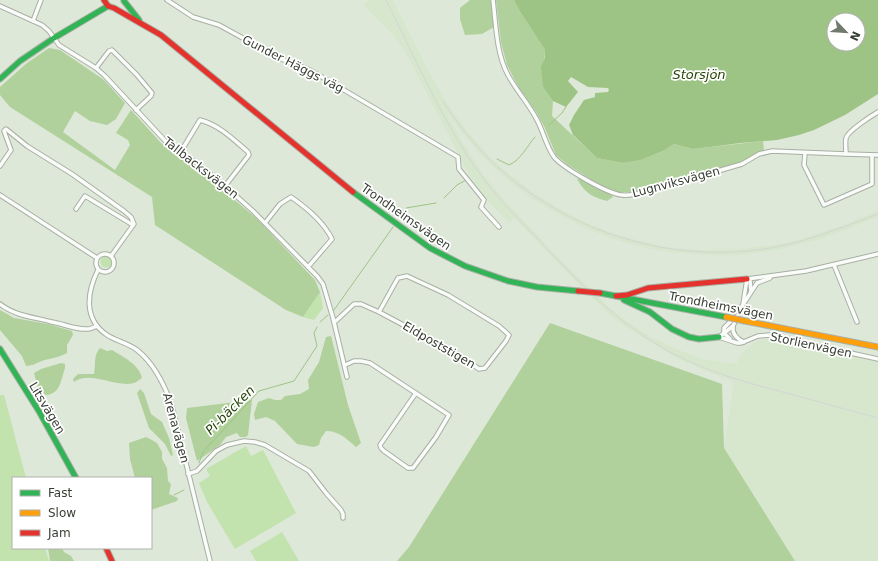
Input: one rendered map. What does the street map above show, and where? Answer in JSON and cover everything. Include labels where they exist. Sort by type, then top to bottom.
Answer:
[{"type":"main road","points":[[98,11],[103,0],[111,7]]},
{"type":"main road","points":[[0,79],[20,61],[54,38],[98,11],[120,6],[124,0]]},
{"type":"main road","name":"Trondheimsvägen","points":[[124,0],[141,22]]},
{"type":"main road","name":"Trondheimsvägen","points":[[111,7],[141,22],[190,58],[360,198],[430,248],[465,266],[503,279],[537,287],[600,293],[878,347]]},
{"type":"main road","points":[[614,296],[628,295],[648,288],[747,279]]},
{"type":"main road","points":[[614,296],[633,303],[650,312],[672,329],[689,337],[700,339],[721,335]]},
{"type":"main road","name":"Litsvägen","points":[[0,348],[40,413],[75,477]]},
{"type":"main road","points":[[106,549],[112,561]]},
{"type":"street","points":[[33,21],[41,0]]},
{"type":"street","name":"Gunder Häggs väg","points":[[167,0],[193,17],[219,25],[279,58],[310,70],[458,157],[459,169],[484,200],[481,207],[499,227]]},
{"type":"street","name":"Lugnviksvägen","points":[[493,0],[501,55],[507,73],[536,117],[550,150],[555,158],[564,165],[609,192],[623,195],[637,194],[742,164],[759,154],[772,151],[872,156],[878,155]]},
{"type":"street","name":"Tallbacksvägen","points":[[0,6],[42,25],[49,31],[59,45],[96,68],[111,81],[169,145],[201,166],[225,186],[265,222],[308,267],[323,284],[336,321],[340,349],[347,377]]},
{"type":"street","points":[[96,68],[109,51],[112,50],[137,75],[152,93],[151,96],[136,110]]},
{"type":"street","points":[[846,154],[846,139],[848,135],[878,112]]},
{"type":"street","points":[[180,153],[200,120],[208,122],[223,131],[248,152],[249,155],[225,186]]},
{"type":"street","points":[[0,166],[11,150],[4,131],[6,129],[27,146],[72,174],[119,207],[131,217],[134,224],[111,256]]},
{"type":"street","points":[[805,153],[804,165],[824,205],[872,184],[872,156]]},
{"type":"street","points":[[0,195],[97,258],[105,254],[111,256],[114,261],[113,268],[108,272],[101,272],[98,270]]},
{"type":"street","points":[[76,209],[85,196],[132,227]]},
{"type":"street","points":[[265,222],[280,204],[291,197],[311,213],[328,230],[332,239],[308,267]]},
{"type":"street","points":[[747,279],[834,265],[878,254]]},
{"type":"street","name":"Arenavägen","points":[[97,258],[96,264],[98,270],[91,285],[89,299],[89,308],[92,318],[97,326],[107,335],[137,350],[150,362],[161,379],[172,406],[210,561]]},
{"type":"street","points":[[834,265],[858,322]]},
{"type":"street","points":[[745,342],[732,332],[733,326],[743,304],[757,283],[776,275]]},
{"type":"street","name":"Eldpoststigen","points":[[336,321],[354,304],[361,304],[458,354],[479,368],[485,368],[509,335],[499,326],[448,294],[406,276],[398,278],[379,312]]},
{"type":"street","points":[[747,279],[750,281],[751,291]]},
{"type":"street","points":[[743,304],[747,279]]},
{"type":"street","points":[[0,304],[25,316],[77,329],[89,329],[97,326]]},
{"type":"street","points":[[721,335],[726,325],[740,312]]},
{"type":"street","points":[[721,335],[733,326]]},
{"type":"street","name":"Storlienvägen","points":[[721,335],[737,343],[745,342],[758,336],[769,335],[878,359]]},
{"type":"street","points":[[345,365],[354,361],[370,363],[416,393],[449,416],[436,437],[413,468],[408,468],[384,451],[380,445],[416,393]]},
{"type":"street","points":[[188,474],[197,471],[216,451],[227,445],[244,441],[255,442],[265,445],[309,471],[341,510],[343,518]]},
{"type":"shaded area","points":[[368,0],[393,0],[427,68],[448,105],[489,156],[509,174],[534,193],[587,223],[618,235],[667,247],[703,250],[739,249],[776,245],[798,240],[843,225],[878,211],[878,217],[845,230],[821,239],[777,250],[740,255],[703,255],[650,249],[616,240],[585,228],[531,198],[505,178],[486,160],[465,137],[447,113],[462,141],[483,174],[507,203],[555,254],[609,307],[655,340],[657,339],[674,348],[702,359],[737,364],[738,357],[755,342],[766,339],[791,342],[878,362],[878,561],[795,561],[724,448],[734,382],[676,358],[621,324],[605,311],[514,218],[509,223],[487,200],[472,180],[405,52],[394,36],[363,5]]},
{"type":"shaded area","points":[[470,0],[492,0],[494,27],[482,34],[465,35],[460,19],[460,8]]},
{"type":"shaded area","points":[[496,0],[514,0],[545,50],[543,87],[553,101],[552,116],[597,158],[623,163],[641,160],[665,150],[674,144],[693,149],[763,141],[764,151],[738,163],[636,192],[616,192],[600,185],[568,165],[556,155],[544,126],[519,88],[507,65],[501,42]]},
{"type":"shaded area","points":[[49,48],[60,50],[104,80],[125,103],[116,119],[107,125],[90,121],[75,111],[63,132],[115,170],[130,145],[128,140],[116,133],[131,110],[161,143],[197,168],[256,218],[315,280],[320,292],[303,317],[286,310],[155,225],[152,197],[10,107],[0,95],[0,87],[27,63]]},
{"type":"shaded area","points":[[582,178],[613,197],[607,201],[589,194],[577,179]]},
{"type":"shaded area","points":[[106,256],[110,258],[112,262],[110,266],[106,268],[102,266],[100,262],[102,258]]},
{"type":"shaded area","points":[[320,292],[323,308],[314,320],[303,317]]},
{"type":"shaded area","points":[[0,310],[14,318],[48,324],[72,331],[73,335],[67,345],[67,353],[26,366],[22,356],[0,330]]},
{"type":"shaded area","points":[[550,323],[722,384],[724,448],[795,561],[397,561],[409,547]]},
{"type":"shaded area","points":[[331,336],[348,405],[361,443],[356,447],[346,438],[331,431],[326,431],[321,438],[319,445],[314,447],[297,444],[275,421],[266,417],[255,420],[254,414],[258,402],[269,398],[281,400],[285,396],[300,394],[309,389],[308,380],[319,362],[326,337]]},
{"type":"shaded area","points":[[100,348],[107,351],[112,350],[130,361],[138,369],[142,378],[134,383],[127,384],[95,378],[80,379],[74,382],[73,379],[78,374],[94,374],[96,357]]},
{"type":"shaded area","points":[[61,363],[65,364],[65,368],[60,385],[55,392],[46,395],[38,388],[34,373],[41,369]]},
{"type":"shaded area","points":[[140,389],[144,393],[151,414],[162,422],[169,438],[173,455],[171,456],[165,444],[149,428],[137,393]]},
{"type":"shaded area","points":[[0,395],[4,395],[26,477],[12,477],[12,549],[45,549],[49,561],[0,561]]},
{"type":"shaded area","points":[[252,400],[248,435],[246,437],[240,437],[237,433],[226,437],[220,445],[197,461],[186,418],[187,408]]},
{"type":"shaded area","points":[[146,437],[157,443],[162,452],[162,459],[167,468],[168,481],[171,484],[169,494],[178,498],[177,501],[152,510],[152,477],[135,477],[130,459],[129,443]]},
{"type":"shaded area","points":[[246,446],[251,456],[263,450],[296,513],[235,549],[207,502],[199,483],[210,476],[206,469]]},
{"type":"shaded area","points":[[282,532],[299,561],[256,561],[250,551]]},
{"type":"shaded area","points":[[48,549],[62,549],[64,552],[71,556],[74,561],[50,561]]},
{"type":"water","name":"Storsjön","points":[[514,0],[878,0],[878,94],[845,115],[814,130],[777,140],[693,149],[674,144],[665,150],[641,160],[623,163],[597,158],[573,135],[569,125],[584,100],[595,97],[595,93],[608,92],[609,90],[608,88],[588,87],[571,77],[568,81],[578,92],[566,107],[553,101],[543,87],[541,67],[545,58],[545,50]]},
{"type":"waterway","name":"Pi-bäcken","points":[[549,125],[562,113],[566,107]]},
{"type":"waterway","name":"Pi-bäcken","points":[[497,159],[509,165],[513,163],[535,137]]},
{"type":"waterway","name":"Pi-bäcken","points":[[444,198],[457,185],[466,180]]},
{"type":"waterway","name":"Pi-bäcken","points":[[402,214],[406,208],[436,203]]},
{"type":"waterway","name":"Pi-bäcken","points":[[334,310],[393,227]]},
{"type":"waterway","name":"Pi-bäcken","points":[[320,322],[328,315]]},
{"type":"waterway","name":"Pi-bäcken","points":[[199,463],[203,452],[259,391],[294,381],[317,346],[314,333],[317,327]]},
{"type":"waterway","name":"Pi-bäcken","points":[[174,495],[184,490]]},
{"type":"railway","points":[[386,0],[435,100],[468,157],[492,190],[510,210],[570,273],[603,304],[637,332],[676,355],[701,367],[753,384],[878,418]]},
{"type":"railway","points":[[443,101],[470,138],[502,171],[538,199],[578,221],[621,237],[665,248],[711,252],[757,250],[773,248],[803,240],[833,231],[878,214]]},
{"type":"traffic: fast","points":[[124,1],[139,20]]},
{"type":"traffic: fast","points":[[0,79],[20,61],[54,38],[108,6]]},
{"type":"traffic: fast","points":[[353,192],[430,248],[465,266],[508,281],[537,287],[578,291]]},
{"type":"traffic: fast","points":[[600,293],[726,317]]},
{"type":"traffic: fast","points":[[624,300],[650,312],[672,329],[689,337],[699,339],[719,337]]},
{"type":"traffic: fast","points":[[0,349],[40,413],[75,477]]},
{"type":"traffic: slow","points":[[726,317],[745,321]]},
{"type":"traffic: slow","points":[[745,321],[878,347]]},
{"type":"traffic: jam","points":[[104,0],[108,6],[161,35],[353,192]]},
{"type":"traffic: jam","points":[[616,296],[627,295],[648,288],[747,279]]},
{"type":"traffic: jam","points":[[578,291],[600,293]]},
{"type":"traffic: jam","points":[[106,549],[112,561]]}]
